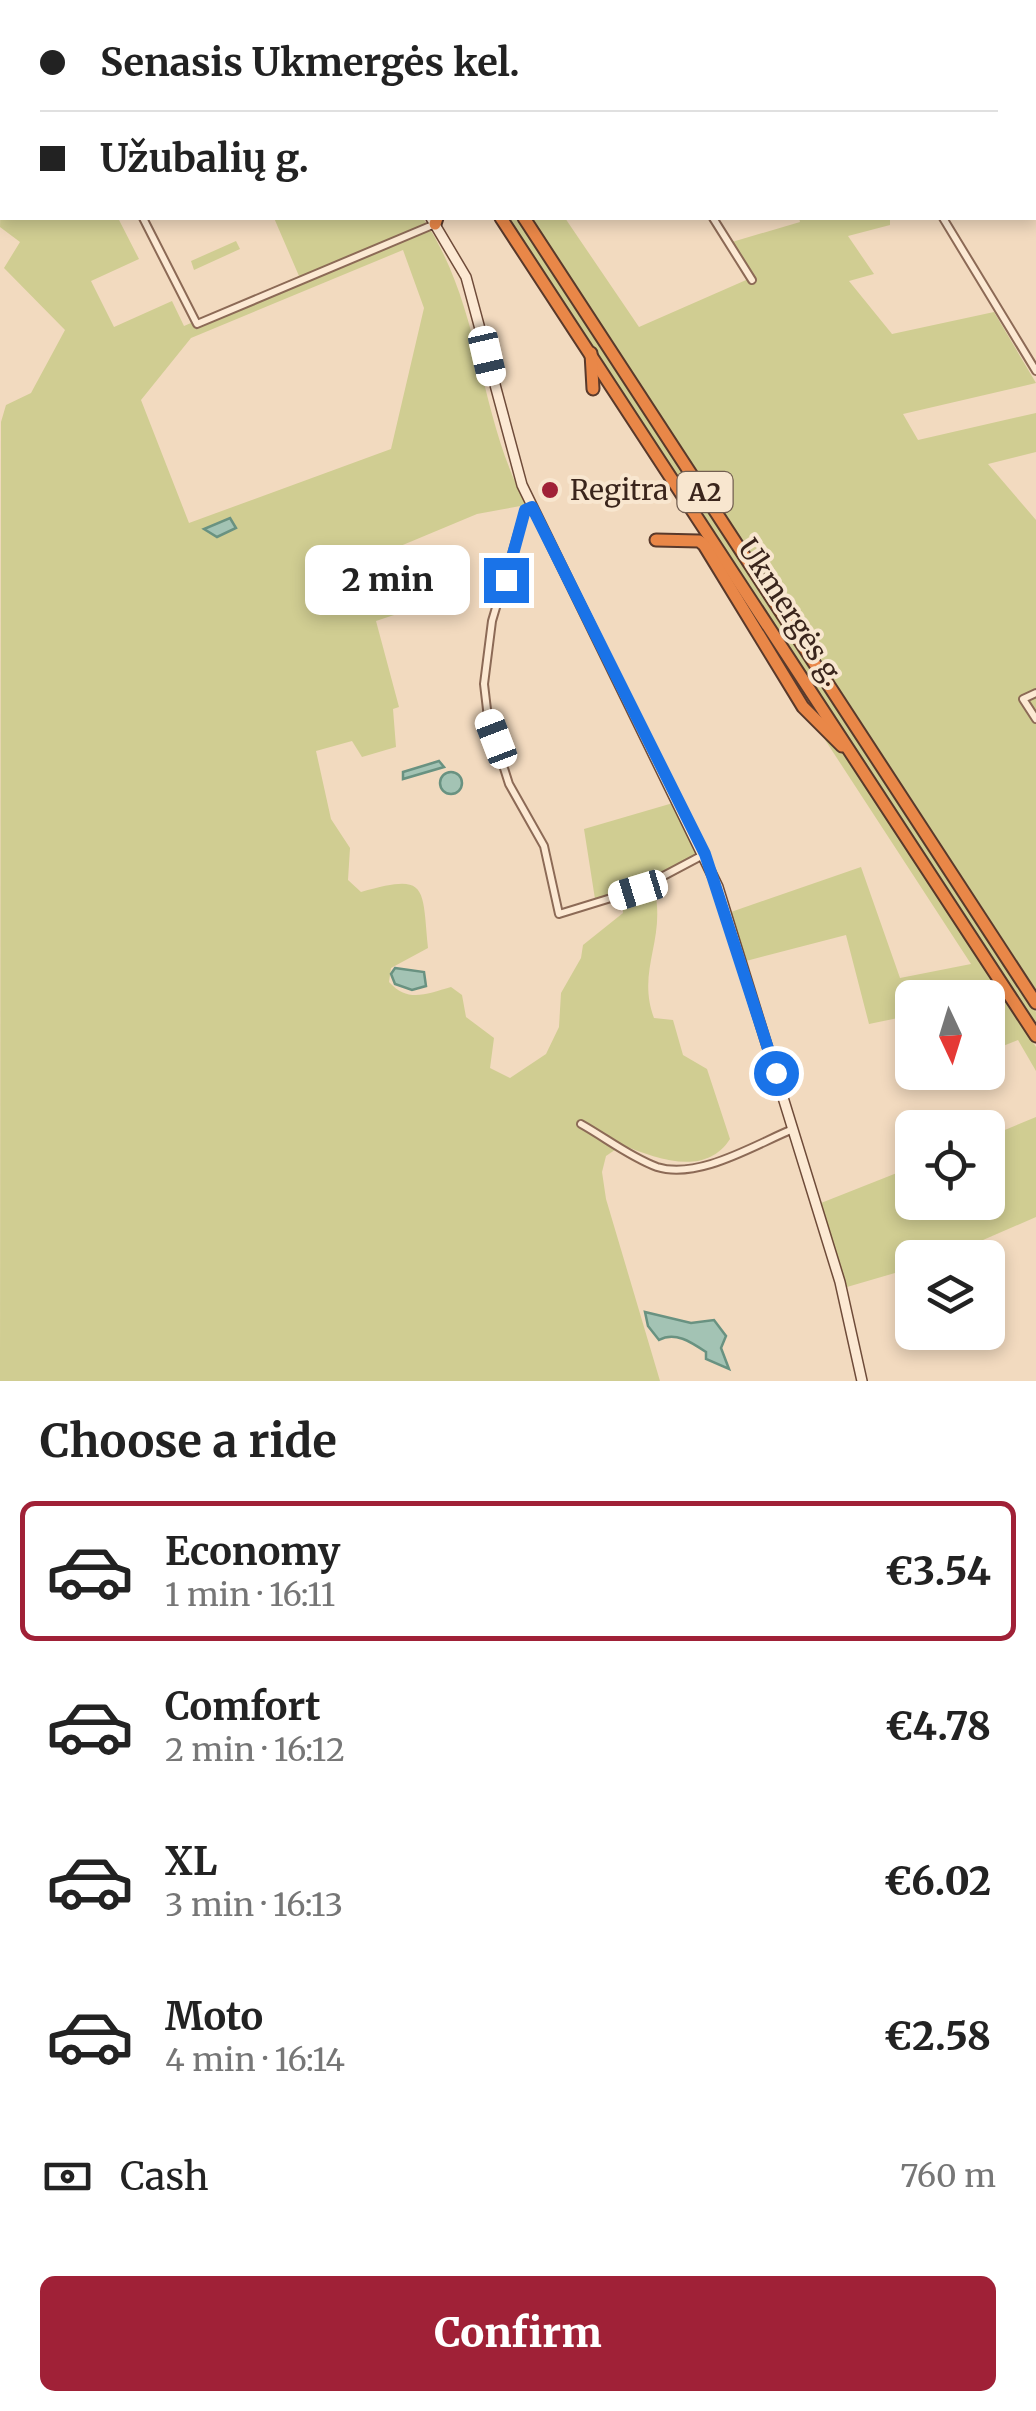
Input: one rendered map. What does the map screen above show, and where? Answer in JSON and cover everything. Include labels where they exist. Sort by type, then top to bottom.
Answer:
[{"type":"highway","name":"Ukmergės g.","points":[[503,220],[1036,1036]]},
{"type":"highway","name":"Ukmergės g.","points":[[525,220],[1036,1003]]},
{"type":"highway","points":[[590,349],[593,389]]},
{"type":"highway","points":[[656,540],[699,541],[704,545],[803,706],[870,780]]},
{"type":"main road","points":[[434,220],[466,277],[510,452],[532,507],[705,854],[840,1282],[862,1381]]},
{"type":"street","points":[[144,220],[197,324],[434,220]]},
{"type":"street","points":[[714,220],[752,280]]},
{"type":"street","points":[[944,220],[1036,370]]},
{"type":"street","points":[[532,507],[525,510],[492,620],[484,684],[488,718],[509,784],[544,846],[559,914],[638,890],[705,854]]},
{"type":"street","points":[[1036,693],[1023,699],[1036,720]]},
{"type":"street","points":[[581,1124],[636,1158],[678,1170],[704,1165],[793,1128]]},
{"type":"shaded area","points":[[0,220],[119,220],[139,259],[91,281],[114,327],[172,301],[184,326],[299,276],[275,220],[424,220],[443,252],[469,323],[497,432],[526,505],[477,514],[386,552],[409,610],[376,621],[399,707],[393,709],[396,747],[362,757],[352,741],[316,751],[331,819],[350,848],[348,880],[361,892],[410,885],[422,898],[428,948],[391,968],[389,982],[410,995],[451,987],[462,995],[466,1017],[494,1038],[490,1068],[510,1078],[546,1054],[559,1027],[561,993],[581,958],[583,945],[623,913],[622,892],[595,899],[584,829],[673,803],[702,860],[654,887],[657,923],[649,1000],[654,1018],[673,1020],[683,1055],[707,1069],[730,1139],[720,1151],[694,1161],[665,1159],[622,1145],[606,1156],[602,1172],[606,1199],[660,1381],[0,1381],[1,422],[6,405],[31,393],[65,330],[4,268],[20,242],[0,227]],"holes":[[[403,250],[424,308],[391,449],[189,523],[141,400],[191,338]]]},
{"type":"shaded area","points":[[508,220],[517,220],[651,417],[1036,1012],[1036,1027]]},
{"type":"shaded area","points":[[533,220],[566,220],[639,327],[753,277],[732,242],[800,220],[890,220],[890,225],[848,236],[874,274],[849,281],[892,334],[994,312],[1036,383],[903,414],[918,440],[1036,413],[1036,452],[988,464],[1036,520],[1036,990]]},
{"type":"shaded area","points":[[236,241],[240,249],[194,270],[191,261]]},
{"type":"shaded area","points":[[230,518],[236,528],[217,537],[204,529]]},
{"type":"shaded area","points":[[818,729],[845,754],[992,980],[895,980],[895,1019],[869,1024],[846,935],[746,961],[731,912],[861,867],[900,978],[971,964]]},
{"type":"shaded area","points":[[439,761],[444,767],[403,779],[403,772]]},
{"type":"shaded area","points":[[451,772],[459,775],[459,791],[451,794],[443,791],[440,783],[443,775]]},
{"type":"shaded area","points":[[395,968],[424,972],[426,986],[412,990],[395,984],[391,974]]},
{"type":"shaded area","points":[[1005,999],[1036,1047],[1036,1071],[1018,1040],[1005,1045]]},
{"type":"shaded area","points":[[1036,1117],[1036,1217],[983,1240],[895,1240],[895,1273],[847,1287],[821,1203],[895,1174],[895,1220],[1005,1220],[1005,1130]]},
{"type":"shaded area","points":[[645,1312],[691,1323],[714,1320],[726,1336],[721,1348],[729,1369],[706,1359],[706,1352],[683,1339],[659,1340],[648,1326]]},
{"type":"place","name":"Regitra","points":[[550,490]]},
{"type":"route","points":[[506,580],[525,510],[532,507],[705,854],[776,1073]]}]
